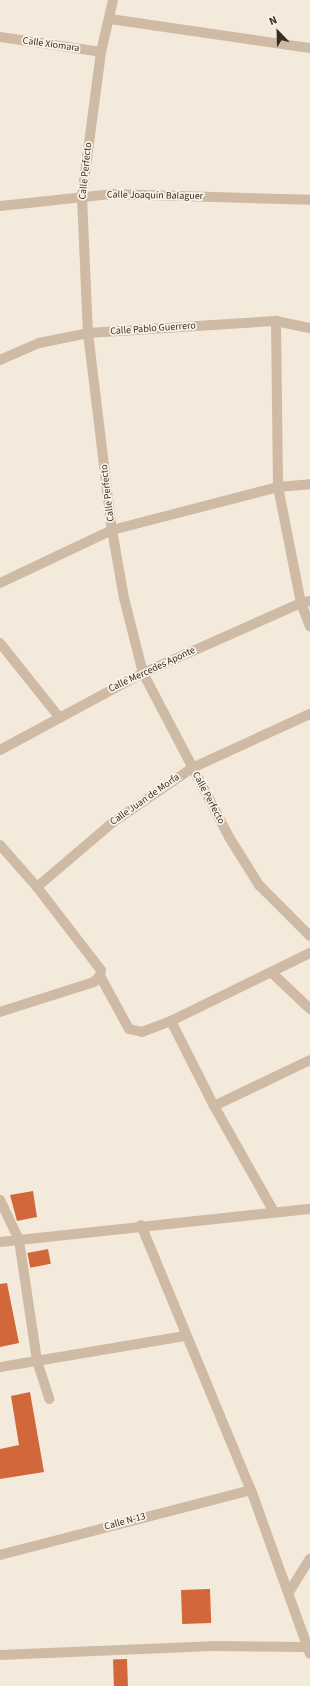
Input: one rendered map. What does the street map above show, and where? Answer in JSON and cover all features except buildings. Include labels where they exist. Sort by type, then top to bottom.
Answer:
[{"type":"street","name":"Calle Perfecto","points":[[114,0],[101,52],[82,197],[88,333],[112,530],[124,598],[143,673],[229,837],[259,885],[310,936]]},
{"type":"street","points":[[110,19],[310,48]]},
{"type":"street","name":"Calle Xiomara","points":[[0,37],[101,52]]},
{"type":"street","name":"Calle Joaquín Balaguer","points":[[0,206],[113,194],[310,200]]},
{"type":"street","points":[[276,321],[278,487],[310,626]]},
{"type":"street","name":"Calle Pablo Guerrero","points":[[0,360],[39,343],[88,333],[276,321],[310,328]]},
{"type":"street","points":[[0,583],[112,530],[278,487],[310,484]]},
{"type":"street","name":"Calle Mercedes Aponte","points":[[0,750],[143,673],[305,602]]},
{"type":"street","points":[[0,643],[59,717]]},
{"type":"street","name":"Calle Juan de Morfa","points":[[37,887],[112,823],[192,768],[310,714]]},
{"type":"street","points":[[0,845],[37,887],[100,973],[129,1029],[142,1032],[171,1021],[310,953]]},
{"type":"street","points":[[270,972],[310,1009]]},
{"type":"street","points":[[0,1012],[94,982],[100,973]]},
{"type":"street","points":[[171,1021],[214,1106],[274,1212]]},
{"type":"street","points":[[214,1106],[310,1060]]},
{"type":"street","points":[[0,1200],[19,1240],[37,1361],[49,1398]]},
{"type":"street","points":[[0,1242],[141,1225],[310,1208]]},
{"type":"street","points":[[0,1655],[212,1646],[308,1650],[289,1592],[251,1490],[141,1225]]},
{"type":"street","points":[[0,1367],[186,1336]]},
{"type":"street","name":"Calle N-13","points":[[0,1555],[251,1490]]},
{"type":"street","points":[[289,1592],[310,1559]]}]
